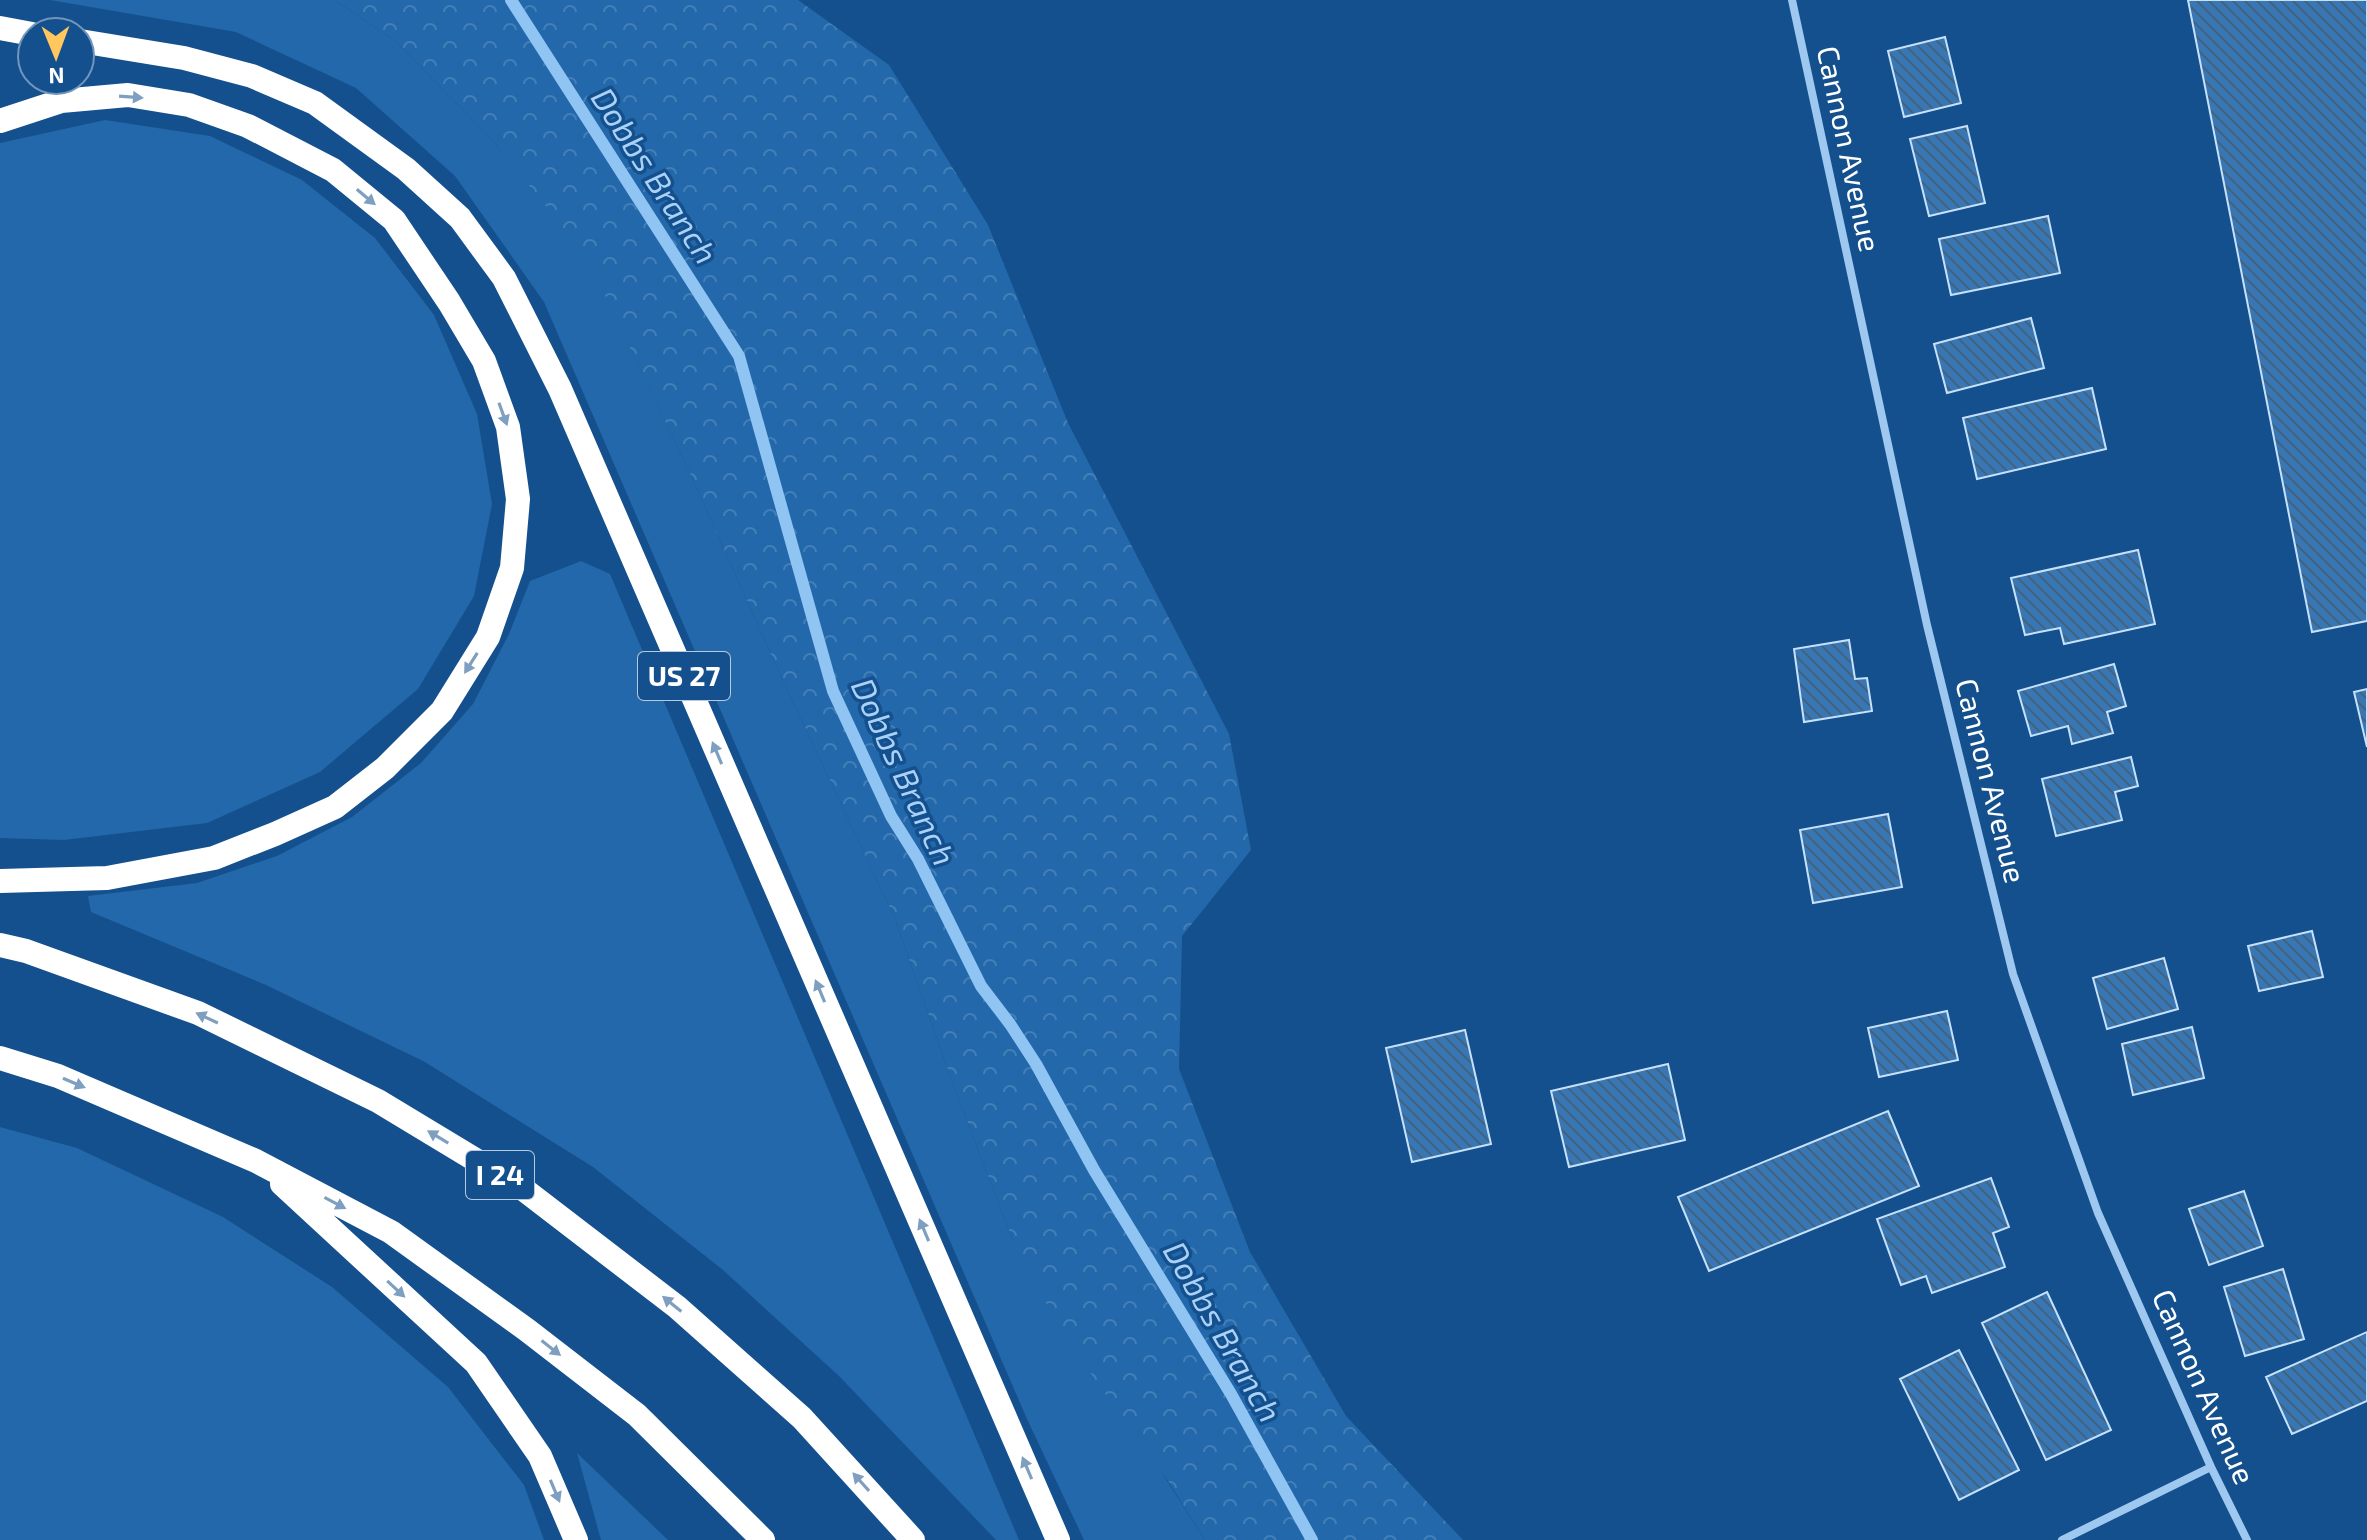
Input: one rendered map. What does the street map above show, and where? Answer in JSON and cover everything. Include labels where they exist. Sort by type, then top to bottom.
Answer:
[{"type":"highway","name":"US 27","points":[[96,44],[184,58],[252,76],[315,103],[406,169],[460,218],[504,278],[560,389],[1058,1540]]},
{"type":"highway","points":[[0,121],[61,101],[128,95],[189,105],[248,126],[333,170],[394,220],[484,361],[508,427],[518,499],[512,568],[488,637],[442,711],[385,768],[335,807],[214,858],[107,878],[0,881]]},
{"type":"highway","name":"I 24","points":[[0,945],[26,951],[198,1013],[378,1101],[522,1188],[677,1307],[790,1408],[913,1540]]},
{"type":"highway","points":[[0,1058],[58,1076],[256,1161],[391,1232],[527,1330],[637,1415],[763,1540]]},
{"type":"highway","points":[[256,1161],[476,1363],[540,1456],[576,1540]]},
{"type":"street","name":"Cannon Avenue","points":[[1792,0],[1927,625],[2013,974],[2098,1213],[2211,1467],[2247,1540]]},
{"type":"street","points":[[2062,1540],[2211,1467]]},
{"type":"green space","points":[[50,0],[335,0],[394,40],[489,136],[586,255],[895,919],[954,1087],[1012,1238],[1205,1540],[1084,1540],[1027,1419],[544,302],[455,176],[356,88],[236,32]]},
{"type":"green space","points":[[335,0],[798,0],[889,65],[988,225],[1068,423],[1229,734],[1251,850],[1182,936],[1179,1069],[1250,1252],[1346,1416],[1463,1540],[1205,1540],[1168,1481],[1063,1335],[1012,1238],[954,1087],[895,919],[688,469],[586,256],[489,136],[394,40]]},
{"type":"green space","points":[[105,120],[210,136],[302,180],[375,238],[434,315],[477,414],[492,504],[474,596],[418,689],[320,772],[207,823],[64,840],[0,838],[0,143]]},
{"type":"green space","points":[[581,561],[610,574],[1019,1540],[996,1540],[839,1376],[723,1270],[593,1167],[425,1062],[266,985],[91,912],[88,896],[197,883],[277,856],[352,817],[421,763],[473,704],[509,634],[530,581]]},
{"type":"green space","points":[[0,1127],[77,1148],[223,1217],[332,1287],[448,1387],[524,1485],[544,1540],[0,1540]]},
{"type":"green space","points":[[577,1453],[668,1540],[601,1540]]},
{"type":"building","points":[[2188,0],[2367,0],[2367,621],[2312,632]]},
{"type":"building","points":[[1945,37],[1961,103],[1904,117],[1888,51]]},
{"type":"building","points":[[1967,126],[1985,203],[1929,216],[1910,139]]},
{"type":"building","points":[[2048,216],[2060,273],[1951,295],[1939,239]]},
{"type":"building","points":[[2031,318],[2044,368],[1947,393],[1934,344]]},
{"type":"building","points":[[2092,388],[2106,449],[1977,479],[1963,418]]},
{"type":"building","points":[[2138,550],[2155,624],[2064,644],[2060,628],[2025,635],[2011,578]]},
{"type":"building","points":[[1849,640],[1855,679],[1867,678],[1872,711],[1804,722],[1794,649]]},
{"type":"building","points":[[2114,664],[2126,706],[2107,712],[2113,733],[2072,744],[2068,726],[2031,736],[2018,691]]},
{"type":"building","points":[[2367,689],[2367,747],[2354,692]]},
{"type":"building","points":[[2131,757],[2138,786],[2115,792],[2122,820],[2056,836],[2042,779]]},
{"type":"building","points":[[1888,814],[1902,887],[1813,903],[1800,830]]},
{"type":"building","points":[[2312,931],[2323,977],[2259,991],[2248,946]]},
{"type":"building","points":[[2164,958],[2178,1009],[2107,1029],[2093,978]]},
{"type":"building","points":[[1947,1011],[1958,1060],[1879,1077],[1868,1028]]},
{"type":"building","points":[[2192,1027],[2204,1078],[2133,1095],[2122,1044]]},
{"type":"building","points":[[1465,1030],[1491,1144],[1412,1162],[1386,1048]]},
{"type":"building","points":[[1668,1064],[1685,1140],[1569,1167],[1551,1091]]},
{"type":"building","points":[[1888,1111],[1919,1186],[1709,1271],[1678,1197]]},
{"type":"building","points":[[1991,1178],[2009,1227],[1993,1233],[2005,1267],[1932,1293],[1926,1276],[1901,1285],[1877,1219]]},
{"type":"building","points":[[2244,1191],[2263,1246],[2209,1265],[2189,1209]]},
{"type":"building","points":[[2283,1269],[2304,1339],[2245,1356],[2224,1287]]},
{"type":"building","points":[[2047,1292],[2111,1430],[2046,1460],[1982,1323]]},
{"type":"building","points":[[2367,1332],[2367,1401],[2292,1434],[2266,1377]]},
{"type":"building","points":[[1959,1350],[2019,1470],[1959,1500],[1900,1379]]},
{"type":"waterway","name":"Dobbs Branch","points":[[511,0],[739,356],[833,691],[891,816],[918,859],[981,986],[1036,1064],[1094,1170],[1231,1394],[1312,1540]]}]
